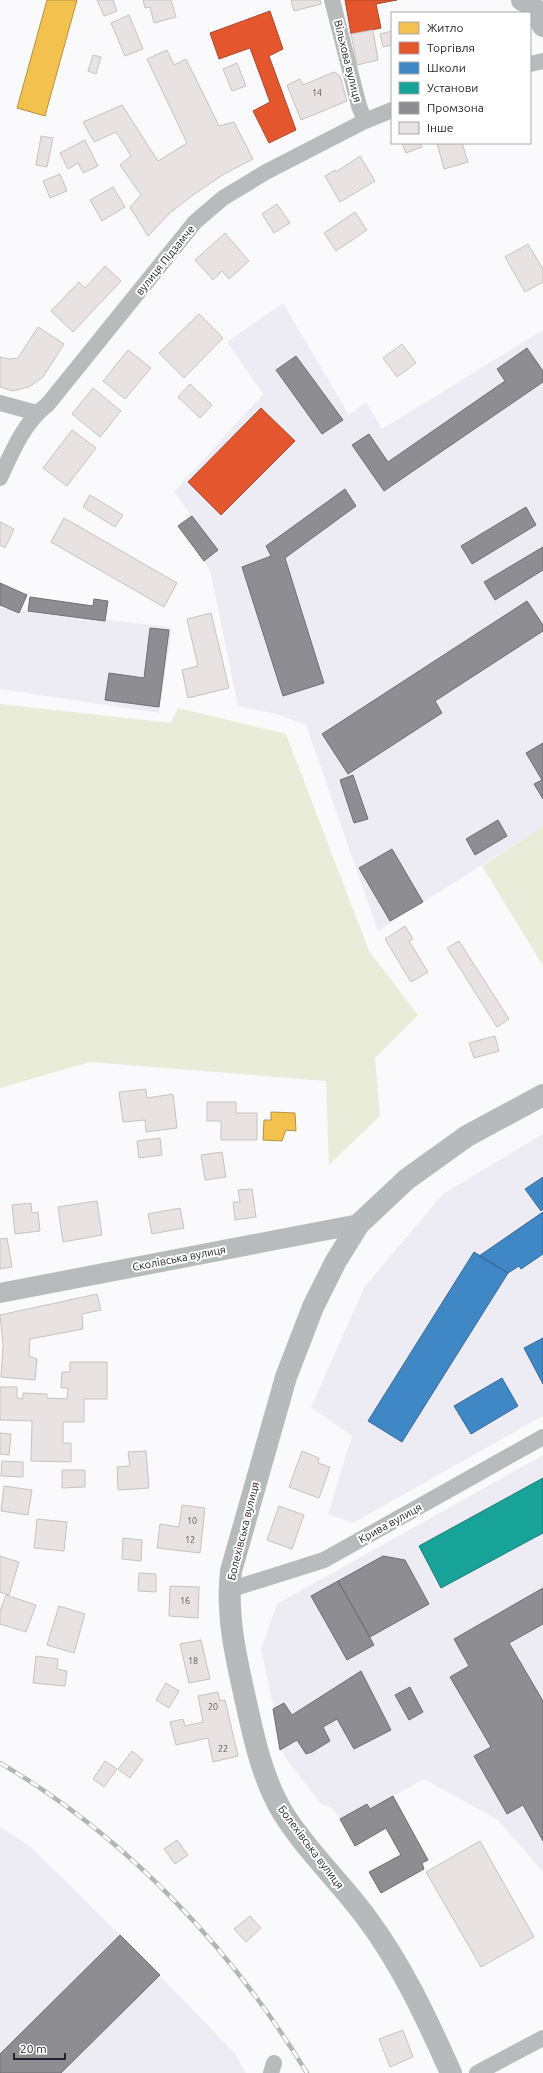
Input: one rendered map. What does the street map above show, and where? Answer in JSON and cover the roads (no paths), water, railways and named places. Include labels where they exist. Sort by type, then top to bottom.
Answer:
[{"type":"main road","points":[[532,4],[543,26]]},
{"type":"main road","name":"Болехівська вулиця","points":[[452,2073],[414,1993],[402,1974],[366,1918],[284,1813],[272,1791],[262,1764],[235,1652],[230,1620],[229,1590],[231,1571],[286,1376],[313,1307],[336,1261],[359,1224],[407,1179],[466,1136],[543,1095]]},
{"type":"street","name":"Вільхова вулиця","points":[[332,0],[359,106],[365,121]]},
{"type":"street","points":[[531,64],[543,61]]},
{"type":"street","name":"вулиця Підзамче","points":[[0,478],[14,446],[37,413],[48,404],[195,222],[223,198],[266,172],[365,121],[391,110]]},
{"type":"street","points":[[0,403],[37,413]]},
{"type":"street","name":"Сколівська вулиця","points":[[0,1293],[359,1224]]},
{"type":"street","name":"Крива вулиця","points":[[229,1590],[324,1560],[543,1437]]},
{"type":"street","points":[[477,2073],[543,2038]]},
{"type":"railway","points":[[0,1763],[47,1792],[91,1825],[133,1861],[173,1899],[210,1939],[245,1982],[307,2073]]}]
